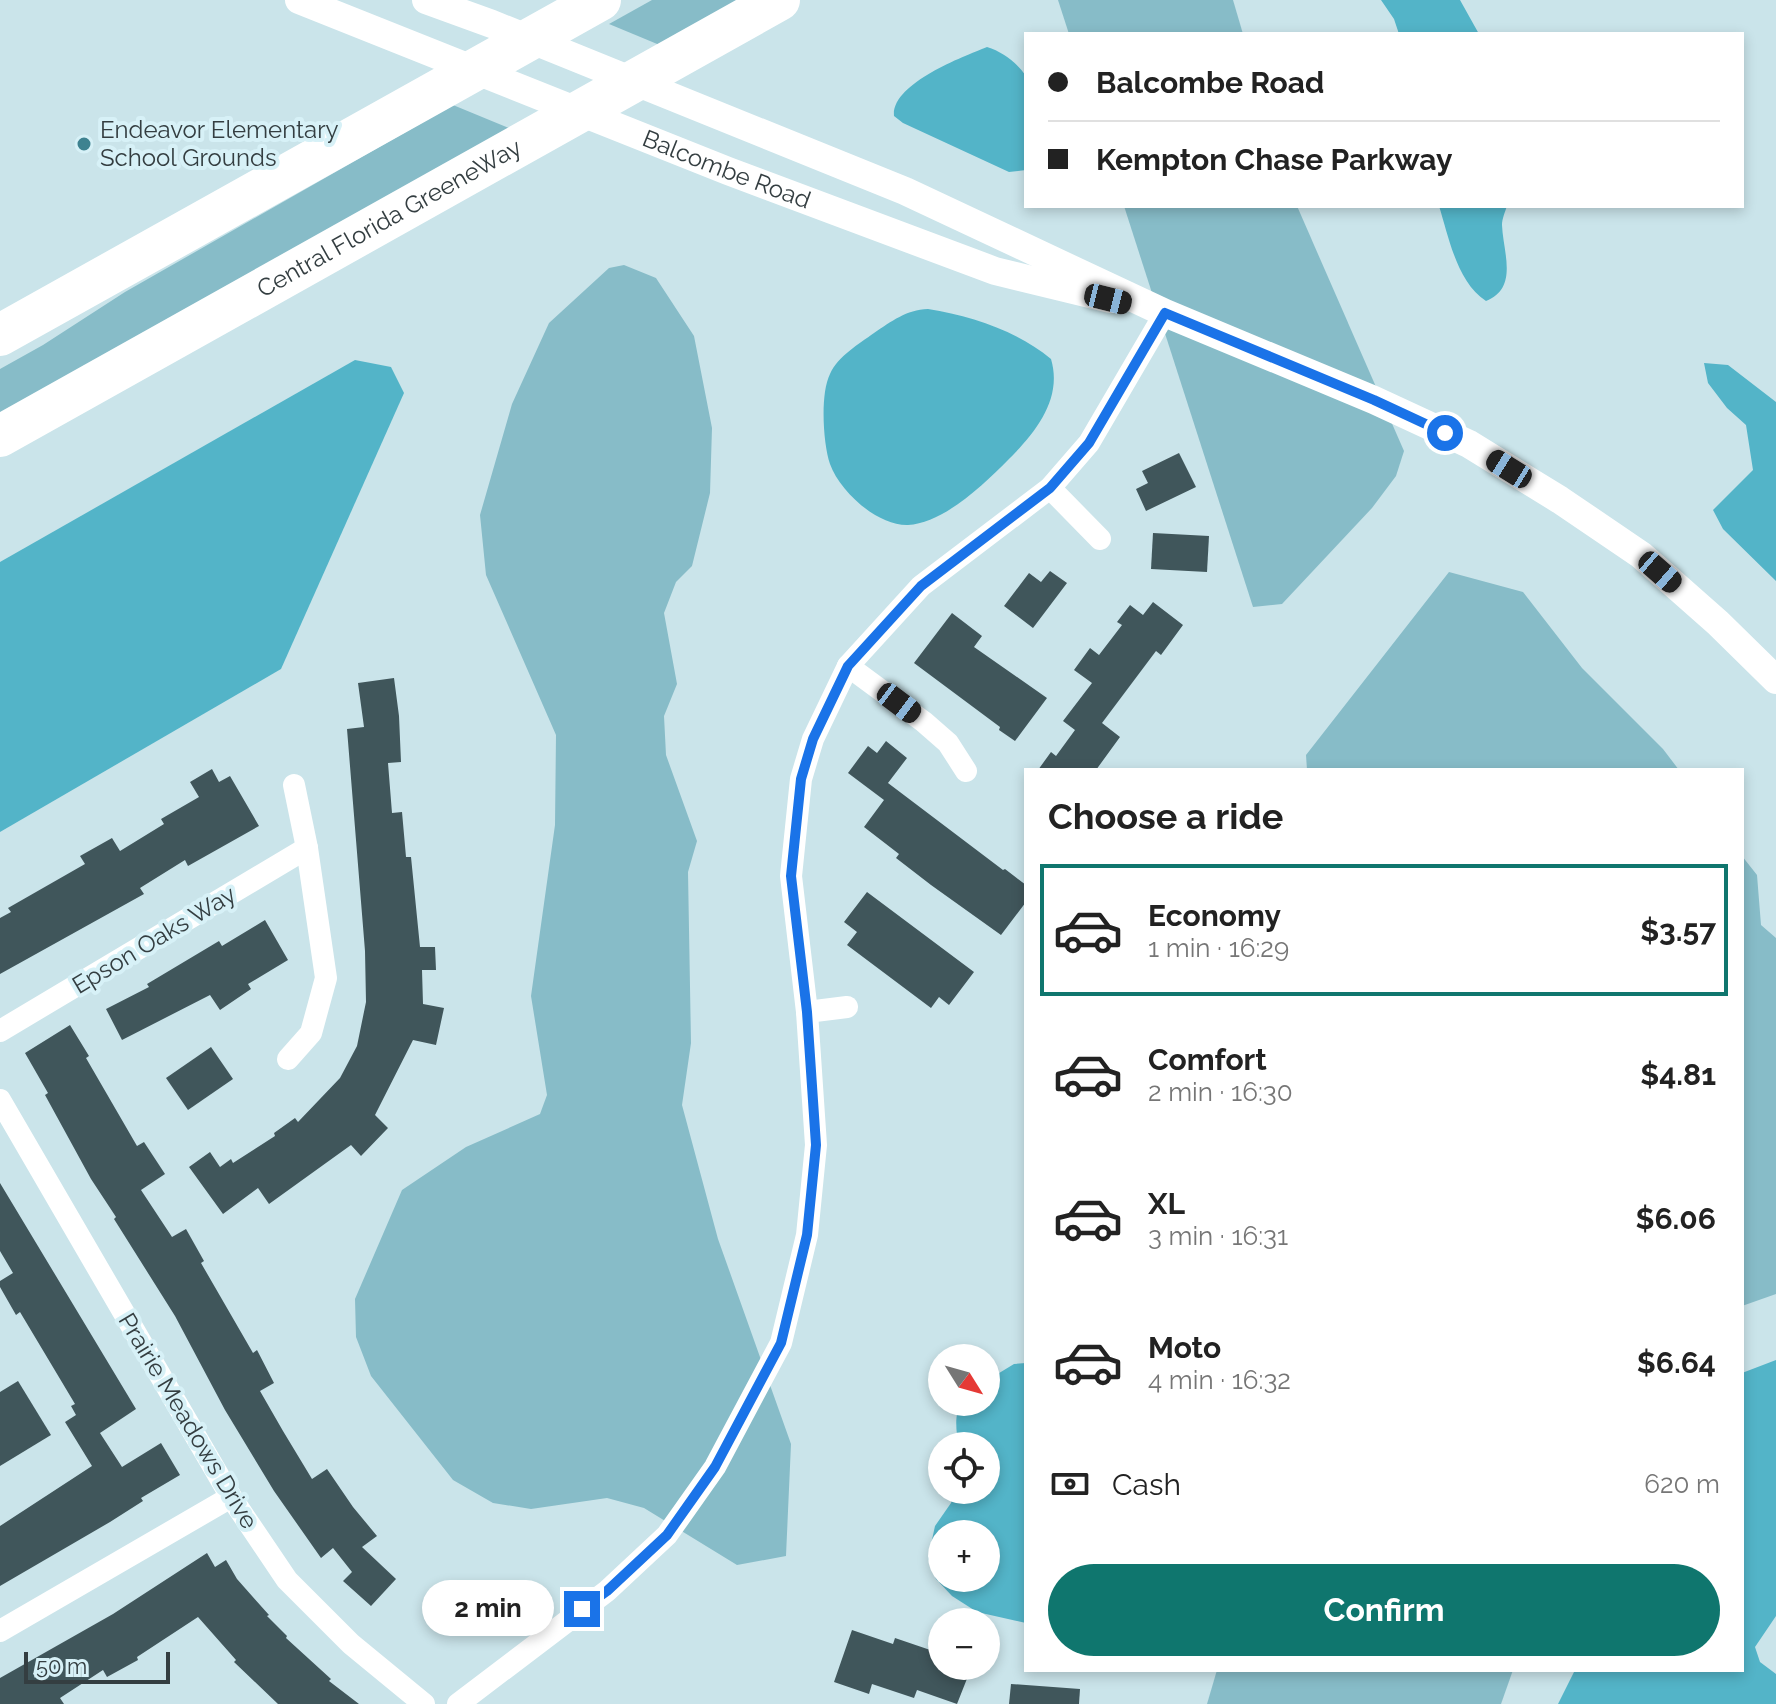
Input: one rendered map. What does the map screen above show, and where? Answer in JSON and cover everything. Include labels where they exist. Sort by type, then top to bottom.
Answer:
[{"type":"highway","name":"Central Florida GreeneWay","points":[[0,436],[779,0]]},
{"type":"highway","points":[[0,335],[433,96],[587,7]]},
{"type":"street","name":"Balcombe Road","points":[[299,0],[728,171],[995,271],[1165,313]]},
{"type":"street","name":"Balcombe Road","points":[[426,0],[905,191],[1165,313],[1374,400],[1476,448],[1641,555],[1718,623],[1776,680]]},
{"type":"street","points":[[458,1704],[607,1591],[667,1535],[715,1467],[781,1343],[807,1235],[816,1145],[807,1012],[791,876],[801,779],[813,739],[848,666],[921,586],[1050,488],[1089,443],[1165,313]]},
{"type":"street","points":[[1050,488],[1100,539]]},
{"type":"street","points":[[848,666],[948,743],[966,771]]},
{"type":"street","points":[[288,1059],[311,1033],[326,978],[307,848],[294,785]]},
{"type":"street","name":"Epson Oaks Way","points":[[0,1031],[307,848]]},
{"type":"street","points":[[807,1012],[847,1007]]},
{"type":"street","name":"Prairie Meadows Drive","points":[[0,1100],[231,1497],[287,1580],[351,1644],[424,1704]]},
{"type":"street","points":[[0,1631],[231,1497]]},
{"type":"shaded area","points":[[652,0],[743,0],[662,46],[609,24]]},
{"type":"shaded area","points":[[1058,0],[1233,0],[1242,32],[1068,32]]},
{"type":"shaded area","points":[[1381,0],[1460,0],[1478,32],[1398,32]]},
{"type":"shaded area","points":[[987,47],[1009,58],[1024,74],[1024,170],[1009,172],[894,116],[896,104],[904,93],[946,65]]},
{"type":"shaded area","points":[[453,105],[511,129],[0,418],[0,369],[125,292]]},
{"type":"shaded area","points":[[1125,208],[1298,208],[1404,451],[1396,476],[1372,508],[1282,604],[1253,607]]},
{"type":"shaded area","points":[[1440,208],[1506,208],[1502,225],[1506,278],[1496,295],[1486,301],[1476,293],[1461,271]]},
{"type":"shaded area","points":[[624,265],[656,278],[694,336],[712,428],[710,493],[692,566],[676,582],[664,613],[677,684],[664,716],[666,755],[697,841],[688,872],[691,1043],[682,1105],[718,1239],[791,1444],[786,1556],[737,1565],[644,1508],[607,1498],[531,1509],[493,1503],[453,1480],[371,1376],[356,1337],[355,1299],[402,1190],[466,1147],[540,1114],[547,1095],[531,996],[555,825],[556,735],[486,575],[480,515],[512,404],[549,323],[609,268]]},
{"type":"shaded area","points":[[928,309],[993,326],[1024,340],[1051,359],[1053,388],[1037,427],[975,491],[949,510],[922,523],[896,524],[873,514],[851,496],[835,475],[826,444],[825,394],[830,374],[849,351],[900,317]]},
{"type":"shaded area","points":[[355,360],[391,367],[404,393],[281,669],[0,832],[0,562]]},
{"type":"shaded area","points":[[1704,363],[1728,365],[1776,402],[1776,581],[1723,529],[1713,510],[1753,470],[1746,425],[1727,408],[1708,383]]},
{"type":"shaded area","points":[[1449,572],[1523,592],[1582,668],[1663,749],[1677,768],[1307,768],[1306,755]]},
{"type":"shaded area","points":[[1744,859],[1757,875],[1761,925],[1776,938],[1776,1294],[1744,1305]]},
{"type":"shaded area","points":[[1776,1360],[1776,1616],[1755,1647],[1760,1662],[1776,1674],[1776,1704],[1558,1704],[1574,1672],[1744,1672],[1744,1372]]},
{"type":"shaded area","points":[[1024,1363],[1024,1623],[1000,1617],[1000,1608],[971,1608],[948,1592],[1000,1592],[1000,1520],[939,1520],[950,1504],[1000,1504],[1000,1432],[957,1432],[957,1416],[1000,1416],[1000,1372],[1014,1364]]},
{"type":"shaded area","points":[[1216,1672],[1512,1672],[1501,1704],[1207,1704]]},
{"type":"building","points":[[1179,453],[1196,487],[1146,511],[1136,489],[1148,483],[1142,471]]},
{"type":"building","points":[[1153,533],[1209,536],[1207,572],[1151,569]]},
{"type":"building","points":[[1050,571],[1067,583],[1033,628],[1004,606],[1029,573],[1041,582]]},
{"type":"building","points":[[1153,602],[1183,625],[1161,655],[1156,651],[1102,723],[1120,737],[1097,768],[1039,768],[1051,752],[1056,756],[1075,730],[1063,721],[1092,683],[1074,670],[1090,648],[1099,655],[1122,625],[1117,622],[1130,605],[1143,615]]},
{"type":"building","points":[[952,613],[982,636],[974,647],[1047,698],[1015,741],[914,663]]},
{"type":"building","points":[[394,678],[401,762],[388,763],[392,813],[402,812],[406,857],[411,857],[420,947],[435,947],[436,970],[422,970],[423,1004],[444,1008],[436,1045],[413,1040],[375,1115],[388,1128],[361,1156],[351,1145],[269,1204],[258,1188],[223,1214],[189,1167],[210,1152],[220,1167],[231,1159],[233,1163],[275,1136],[274,1133],[295,1118],[298,1122],[340,1078],[357,1046],[366,1002],[365,951],[347,729],[364,727],[358,683]]},
{"type":"building","points":[[886,741],[907,758],[888,783],[1024,883],[1024,905],[1001,935],[896,858],[899,854],[864,827],[884,800],[848,773],[868,746],[877,753]]},
{"type":"building","points":[[212,769],[219,782],[230,776],[259,826],[188,866],[185,860],[140,888],[144,894],[0,974],[0,918],[11,912],[8,908],[85,864],[80,856],[112,838],[120,851],[164,824],[161,819],[199,797],[190,782]]},
{"type":"building","points":[[867,892],[974,972],[949,1005],[939,997],[931,1008],[847,945],[857,932],[844,922]]},
{"type":"building","points":[[265,920],[288,960],[248,984],[251,989],[220,1010],[210,995],[122,1040],[106,1009],[149,987],[147,984],[219,941],[222,946]]},
{"type":"building","points":[[70,1025],[137,1146],[144,1142],[165,1174],[141,1190],[172,1237],[186,1229],[204,1261],[201,1263],[253,1353],[257,1350],[274,1383],[260,1391],[283,1431],[312,1479],[327,1469],[377,1536],[362,1547],[396,1579],[371,1606],[343,1581],[352,1572],[333,1548],[321,1558],[274,1491],[45,1095],[48,1093],[25,1053]]},
{"type":"building","points":[[211,1047],[233,1079],[188,1110],[166,1078]]},
{"type":"building","points":[[0,1183],[136,1409],[100,1433],[122,1467],[161,1443],[180,1475],[141,1498],[143,1501],[110,1522],[0,1586],[0,1526],[92,1466],[65,1422],[76,1415],[71,1406],[75,1404],[20,1312],[16,1315],[0,1287],[0,1281],[13,1273],[0,1251]]},
{"type":"building","points":[[18,1381],[51,1435],[0,1466],[0,1392]]},
{"type":"building","points":[[207,1553],[215,1567],[226,1560],[237,1579],[286,1638],[331,1679],[329,1681],[359,1704],[278,1704],[234,1662],[236,1660],[198,1617],[137,1657],[138,1660],[107,1677],[103,1670],[60,1698],[64,1704],[0,1704],[0,1678],[113,1614]]},
{"type":"building","points":[[852,1630],[893,1644],[895,1638],[928,1649],[928,1680],[966,1680],[957,1704],[917,1690],[914,1698],[872,1684],[869,1694],[834,1682]]},
{"type":"building","points":[[1011,1684],[1080,1689],[1079,1704],[1009,1704]]},
{"type":"place","name":"Endeavor Elementary School Grounds","points":[[84,144]]},
{"type":"route","points":[[582,1609],[607,1591],[667,1535],[715,1467],[781,1343],[807,1235],[816,1145],[807,1012],[791,876],[801,779],[813,739],[848,666],[921,586],[1050,488],[1089,443],[1165,313],[1445,433]]}]
